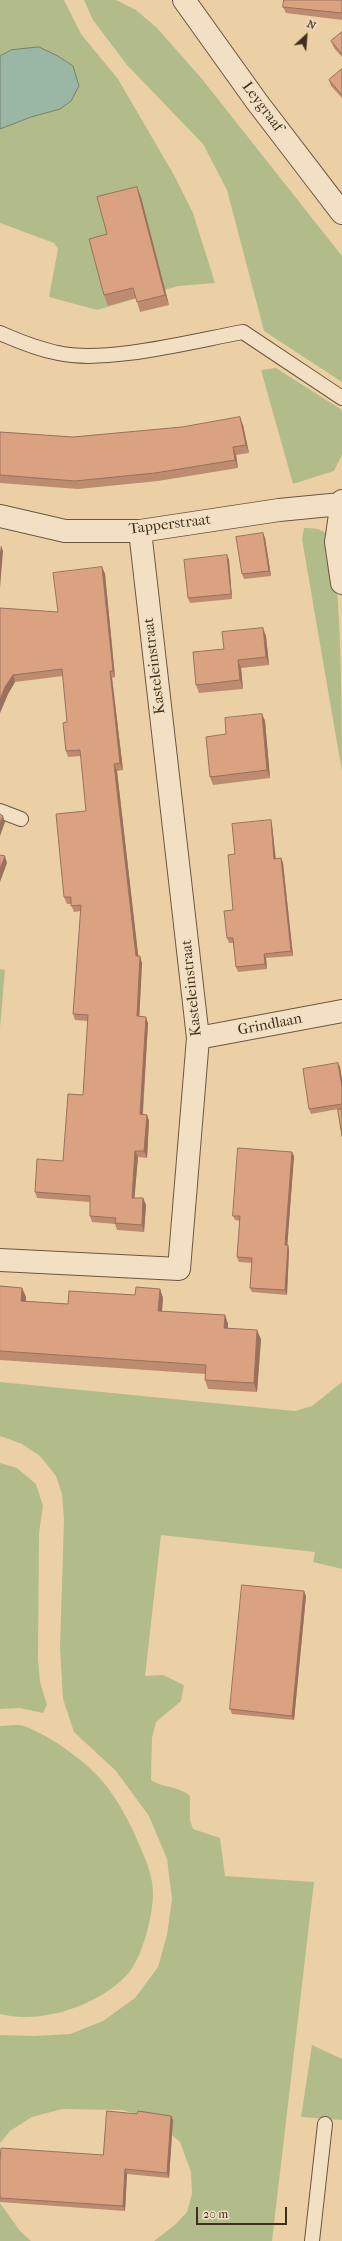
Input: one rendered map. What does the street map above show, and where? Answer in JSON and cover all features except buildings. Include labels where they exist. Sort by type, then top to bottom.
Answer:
[{"type":"street","name":"Leygraaf","points":[[184,0],[257,102],[342,213]]},
{"type":"street","name":"Tapperstraat","points":[[0,516],[65,532],[140,531],[280,510],[341,514]]},
{"type":"street","points":[[341,514],[336,542],[342,583]]},
{"type":"street","name":"Kasteleinstraat","points":[[0,1260],[178,1269],[198,1038],[140,531]]},
{"type":"street","name":"Grindlaan","points":[[198,1038],[342,1011]]},
{"type":"lane","points":[[0,333],[58,353],[90,356],[134,351],[243,332],[342,398]]},
{"type":"lane","points":[[0,810],[21,819]]},
{"type":"lane","points":[[312,2241],[325,2124]]},
{"type":"green space","points":[[0,0],[64,0],[81,34],[118,79],[174,175],[193,213],[215,283],[178,286],[97,310],[49,297],[58,249],[54,243],[0,223],[0,129],[31,117],[60,109],[11,50],[0,56]]},
{"type":"green space","points":[[84,0],[116,0],[136,10],[157,28],[202,79],[342,256],[342,382],[264,331],[227,190],[203,144],[127,65],[93,20]]},
{"type":"green space","points":[[276,368],[342,410],[342,455],[334,471],[293,484],[261,370]]},
{"type":"green space","points":[[304,528],[317,529],[326,533],[333,552],[339,611],[342,772],[302,539]]},
{"type":"green space","points":[[0,969],[5,970],[0,1028]]},
{"type":"green space","points":[[0,1382],[295,1411],[312,1406],[342,1382],[342,1569],[313,1562],[315,1552],[161,1535],[145,1676],[163,1675],[184,1685],[181,1701],[156,1722],[152,1738],[151,1780],[155,1783],[181,1790],[190,1796],[190,1820],[193,1829],[220,1838],[225,1876],[314,1882],[272,2241],[154,2241],[176,2224],[187,2212],[192,2194],[191,2172],[180,2142],[152,2118],[122,2110],[62,2109],[32,2117],[10,2131],[0,2143],[0,2035],[34,2036],[70,2034],[103,2021],[135,1998],[158,1967],[167,1935],[172,1899],[167,1859],[149,1816],[116,1771],[74,1732],[63,1699],[60,1647],[64,1520],[62,1494],[56,1476],[40,1456],[22,1444],[0,1436]]},
{"type":"green space","points":[[0,1463],[17,1468],[36,1484],[43,1506],[39,1533],[38,1659],[40,1682],[47,1705],[43,1713],[20,1708],[0,1709]]},
{"type":"green space","points":[[21,1725],[47,1737],[83,1762],[103,1781],[119,1805],[135,1834],[152,1882],[153,1893],[149,1925],[137,1960],[131,1970],[125,1977],[105,1993],[94,1999],[72,2009],[42,2016],[21,2017],[0,2014],[0,1726]]},
{"type":"green space","points":[[312,2045],[342,2059],[342,2120],[301,2117]]},
{"type":"green space","points":[[0,2203],[20,2231],[31,2241],[0,2241]]},
{"type":"shaded area","points":[[39,47],[58,56],[73,66],[79,86],[71,101],[60,109],[31,117],[0,129],[0,56],[11,50]]}]
